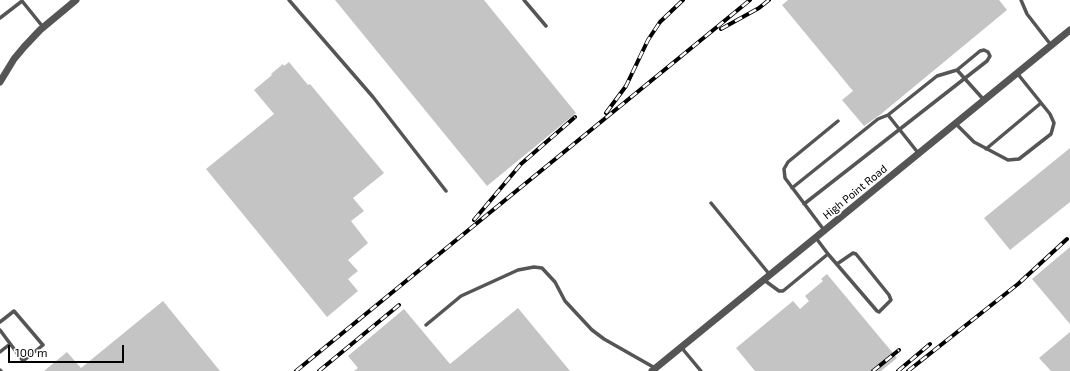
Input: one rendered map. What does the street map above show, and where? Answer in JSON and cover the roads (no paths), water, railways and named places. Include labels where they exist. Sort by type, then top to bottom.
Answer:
[{"type":"street","points":[[0,82],[14,59],[44,27],[76,0]]},
{"type":"street","name":"High Point Road","points":[[654,370],[1070,30]]},
{"type":"lane","points":[[0,18],[22,0],[44,27]]},
{"type":"lane","points":[[289,0],[353,72],[446,190]]},
{"type":"lane","points":[[524,0],[546,26]]},
{"type":"lane","points":[[1022,0],[1027,14],[1051,45]]},
{"type":"lane","points":[[792,188],[878,119],[888,115],[937,76],[957,70],[980,51],[984,50],[988,52],[990,56],[987,61],[804,204]]},
{"type":"lane","points":[[957,70],[984,101]]},
{"type":"lane","points":[[956,124],[974,142],[1008,160],[1019,159],[1051,134],[1054,123],[1050,114],[1017,73]]},
{"type":"lane","points":[[986,148],[1042,103]]},
{"type":"lane","points":[[888,115],[919,154]]},
{"type":"lane","points":[[824,231],[785,178],[784,169],[788,162],[838,121]]},
{"type":"lane","points":[[711,203],[770,275]]},
{"type":"lane","points":[[816,238],[828,254],[877,311],[880,312],[891,300],[889,295],[856,254],[853,253],[837,264]]},
{"type":"lane","points":[[764,280],[779,291],[783,291],[828,254]]},
{"type":"lane","points":[[426,325],[466,293],[518,270],[542,268],[555,282],[565,300],[592,330],[654,370]]},
{"type":"lane","points":[[0,322],[14,311],[43,345],[24,361],[0,330]]},
{"type":"lane","points":[[0,352],[10,344]]},
{"type":"lane","points":[[681,347],[701,371]]},
{"type":"railway","points":[[606,113],[626,86],[648,40],[660,22],[683,0]]},
{"type":"railway","points":[[296,371],[750,0]]},
{"type":"railway","points":[[721,29],[759,8],[769,0]]},
{"type":"railway","points":[[474,220],[521,164],[575,117]]},
{"type":"railway","points":[[908,371],[1018,284],[1067,239]]},
{"type":"railway","points":[[319,371],[399,305]]},
{"type":"railway","points":[[898,371],[930,344]]},
{"type":"railway","points":[[873,371],[899,350]]}]
